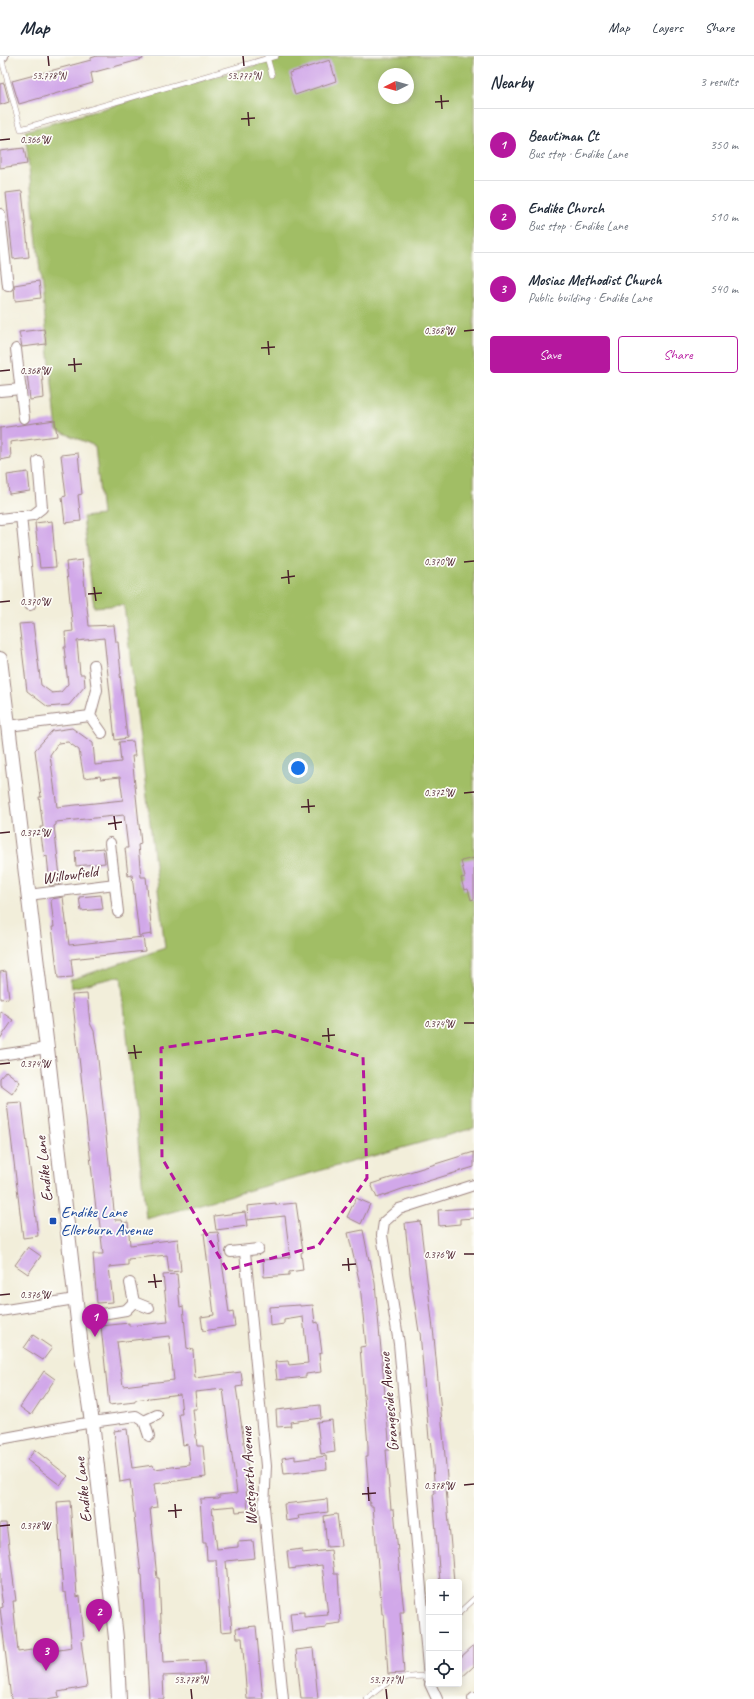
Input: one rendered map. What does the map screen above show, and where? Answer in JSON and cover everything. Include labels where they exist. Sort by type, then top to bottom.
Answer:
[{"type":"street","points":[[0,214],[2,246],[8,286]]},
{"type":"street","points":[[16,349],[24,418]]},
{"type":"street","points":[[0,390],[21,389]]},
{"type":"street","points":[[0,519],[33,515],[42,508],[38,462]]},
{"type":"street","points":[[21,516],[30,605]]},
{"type":"street","name":"Endike Lane","points":[[0,659],[3,705],[8,726],[47,1048],[75,1299],[92,1422],[116,1638],[119,1699]]},
{"type":"street","points":[[90,716],[97,690],[94,665]]},
{"type":"street","points":[[8,726],[90,716]]},
{"type":"street","points":[[90,716],[102,733]]},
{"type":"street","name":"Willowfield","points":[[110,843],[118,912]]},
{"type":"street","name":"Willowfield","points":[[28,895],[115,884]]},
{"type":"street","points":[[0,1055],[47,1048]]},
{"type":"street","name":"Grangeside Avenue","points":[[426,1622],[399,1344],[382,1235],[384,1222],[399,1209],[474,1185]]},
{"type":"street","points":[[232,1252],[258,1250]]},
{"type":"street","name":"Westgarth Avenue","points":[[245,1252],[266,1466],[264,1507],[283,1699]]},
{"type":"street","points":[[130,1283],[134,1302]]},
{"type":"street","points":[[0,1311],[75,1299]]},
{"type":"street","points":[[134,1302],[149,1308]]},
{"type":"street","points":[[78,1318],[126,1310],[134,1302]]},
{"type":"street","points":[[144,1421],[157,1415]]},
{"type":"street","points":[[0,1439],[92,1422],[136,1416],[144,1421],[149,1436]]},
{"type":"street","points":[[431,1687],[437,1699]]},
{"type":"lane","points":[[1,56],[21,129],[267,57],[276,56]]},
{"type":"lane","points":[[267,57],[272,75]]},
{"type":"lane","points":[[462,1610],[474,1599]]},
{"type":"lane","points":[[367,1699],[388,1681],[398,1678],[426,1677]]},
{"type":"highlighted area","points":[[276,1031],[363,1057],[367,1178],[318,1246],[227,1270],[162,1158],[161,1048]]},
{"type":"green space","points":[[288,56],[474,56],[474,1128],[146,1219],[121,976],[71,988],[70,980],[165,948],[124,605],[94,607],[83,517],[102,515],[95,446],[57,430],[25,131]]},
{"type":"building","points":[[97,56],[142,56],[143,59],[91,73],[93,83],[19,104],[12,81],[91,60],[91,58]]},
{"type":"building","points":[[330,60],[336,81],[295,95],[289,73]]},
{"type":"building","points":[[4,83],[9,102],[0,105],[0,84]]},
{"type":"building","points":[[24,148],[27,164],[0,168],[0,151]]},
{"type":"building","points":[[22,191],[29,257],[13,259],[6,193]]},
{"type":"building","points":[[39,281],[41,298],[15,301],[14,285]]},
{"type":"building","points":[[44,329],[46,344],[22,347],[19,332]]},
{"type":"building","points":[[42,371],[44,398],[30,400],[27,373]]},
{"type":"building","points":[[55,420],[57,436],[10,442],[11,458],[0,460],[0,428]]},
{"type":"building","points":[[78,453],[82,494],[78,495],[81,521],[65,523],[62,497],[66,496],[61,455]]},
{"type":"building","points":[[28,472],[30,491],[9,494],[7,475]]},
{"type":"building","points":[[52,521],[56,567],[40,568],[35,523]]},
{"type":"building","points":[[82,560],[89,626],[114,625],[116,642],[118,642],[127,738],[115,740],[104,638],[77,641],[80,674],[84,674],[85,686],[69,705],[48,707],[27,691],[19,624],[33,623],[41,685],[52,693],[61,692],[68,684],[64,647],[66,647],[65,632],[73,631],[66,562]]},
{"type":"building","points":[[72,728],[93,743],[95,765],[121,762],[119,742],[133,741],[135,756],[132,756],[141,844],[138,845],[141,877],[146,877],[152,934],[139,936],[132,875],[128,876],[125,848],[128,848],[124,815],[56,822],[56,825],[54,826],[61,884],[50,886],[47,856],[44,857],[40,827],[43,827],[35,750],[52,731]],"holes":[[[68,742],[79,750],[84,778],[100,776],[101,779],[120,777],[123,800],[57,807],[50,755],[58,743]]]},
{"type":"building","points":[[103,848],[105,863],[76,866],[75,851]]},
{"type":"building","points":[[474,858],[474,899],[471,900],[468,889],[464,890],[461,878],[465,877],[461,861]]},
{"type":"building","points":[[101,895],[103,909],[81,911],[79,897]]},
{"type":"building","points":[[63,897],[69,945],[143,937],[145,951],[71,959],[73,977],[58,978],[52,927],[54,927],[51,901],[52,899]]},
{"type":"building","points":[[6,971],[9,998],[0,999],[0,972]]},
{"type":"building","points":[[87,994],[90,1023],[94,1031],[97,1050],[115,1220],[122,1220],[123,1223],[128,1222],[130,1245],[178,1239],[181,1271],[169,1272],[167,1255],[128,1259],[128,1265],[109,1267],[113,1302],[97,1303],[93,1254],[103,1254],[99,1218],[97,1218],[72,995]]},
{"type":"building","points":[[0,1011],[13,1020],[0,1039]]},
{"type":"building","points":[[6,1071],[20,1082],[12,1094],[0,1085],[0,1078]]},
{"type":"building","points":[[22,1102],[38,1236],[23,1238],[7,1103]]},
{"type":"building","points":[[474,1152],[474,1167],[377,1198],[371,1184]]},
{"type":"building","points":[[356,1198],[370,1204],[361,1224],[347,1217]]},
{"type":"building","points":[[276,1203],[276,1205],[296,1203],[303,1252],[301,1253],[303,1270],[289,1272],[289,1275],[264,1277],[263,1260],[290,1257],[285,1216],[248,1220],[247,1206]]},
{"type":"building","points":[[474,1208],[474,1218],[460,1219],[460,1224],[439,1226],[438,1210]]},
{"type":"building","points":[[245,1212],[247,1226],[216,1230],[214,1216]]},
{"type":"building","points":[[420,1221],[434,1337],[448,1488],[446,1488],[454,1579],[440,1579],[433,1494],[435,1494],[433,1466],[430,1438],[429,1439],[420,1332],[410,1273],[405,1223]]},
{"type":"building","points":[[363,1230],[375,1283],[390,1450],[386,1450],[391,1509],[394,1509],[404,1612],[400,1612],[404,1673],[388,1674],[384,1614],[382,1614],[373,1506],[370,1506],[366,1457],[368,1457],[368,1446],[360,1347],[366,1346],[360,1284],[348,1233]]},
{"type":"building","points":[[218,1232],[229,1313],[233,1312],[235,1326],[203,1331],[201,1317],[214,1315],[204,1233]]},
{"type":"building","points":[[28,1247],[41,1256],[28,1274],[15,1265]]},
{"type":"building","points":[[177,1274],[180,1307],[183,1306],[187,1348],[193,1350],[195,1378],[241,1372],[243,1386],[236,1387],[249,1477],[245,1477],[248,1511],[236,1512],[235,1506],[212,1508],[217,1549],[238,1547],[238,1542],[253,1541],[255,1558],[226,1561],[232,1631],[221,1632],[216,1560],[207,1560],[206,1543],[203,1543],[200,1499],[219,1498],[219,1495],[237,1493],[223,1389],[195,1392],[197,1409],[193,1409],[197,1446],[203,1446],[206,1477],[154,1484],[157,1507],[150,1508],[157,1578],[159,1578],[163,1663],[204,1661],[205,1674],[163,1676],[164,1699],[149,1699],[142,1575],[130,1480],[120,1482],[114,1431],[127,1429],[132,1468],[153,1465],[154,1469],[190,1465],[188,1444],[183,1445],[179,1414],[182,1414],[180,1394],[109,1405],[101,1326],[129,1323],[129,1326],[168,1322],[163,1275]],"holes":[[[169,1336],[174,1380],[123,1386],[117,1342]]]},
{"type":"building","points":[[313,1305],[315,1323],[318,1322],[322,1353],[319,1354],[321,1372],[306,1374],[306,1377],[277,1380],[275,1362],[288,1361],[289,1365],[308,1363],[303,1317],[284,1320],[284,1324],[270,1326],[269,1307]]},
{"type":"building","points":[[33,1335],[52,1348],[43,1360],[24,1348]]},
{"type":"building","points":[[44,1371],[55,1379],[31,1415],[20,1407]]},
{"type":"building","points":[[320,1405],[321,1418],[290,1422],[291,1426],[277,1427],[276,1410]]},
{"type":"building","points":[[332,1420],[335,1452],[321,1454],[317,1422]]},
{"type":"building","points":[[35,1450],[68,1476],[60,1485],[27,1460]]},
{"type":"building","points":[[295,1456],[295,1460],[326,1456],[327,1469],[284,1474],[282,1458]]},
{"type":"building","points":[[327,1499],[328,1512],[298,1516],[299,1519],[286,1521],[284,1504]]},
{"type":"building","points":[[70,1501],[77,1597],[80,1596],[84,1639],[81,1640],[87,1687],[58,1692],[59,1697],[46,1699],[11,1699],[0,1608],[3,1607],[0,1585],[0,1523],[6,1523],[16,1601],[13,1601],[18,1652],[52,1647],[53,1651],[72,1648],[66,1592],[63,1593],[57,1502]]},
{"type":"building","points":[[337,1514],[341,1546],[327,1547],[324,1516]]},
{"type":"building","points":[[302,1549],[302,1553],[331,1550],[334,1574],[338,1574],[341,1623],[326,1625],[326,1628],[292,1632],[290,1613],[304,1612],[304,1617],[328,1615],[322,1565],[289,1569],[287,1551]]},
{"type":"building","points":[[256,1626],[263,1699],[247,1699],[242,1638],[237,1638],[236,1628]]},
{"type":"building","points":[[474,1645],[474,1666],[462,1677],[462,1656]]},
{"type":"building","points":[[313,1648],[318,1699],[301,1699],[296,1650]]},
{"type":"place","name":"Endike Lane Ellerburn Avenue","points":[[53,1221]]},
{"type":"place","name":"Beautiman Ct","points":[[95,1337]]},
{"type":"place","name":"Endike Church","points":[[99,1632]]},
{"type":"place","name":"Mosiac Methodist Church","points":[[46,1671]]}]
